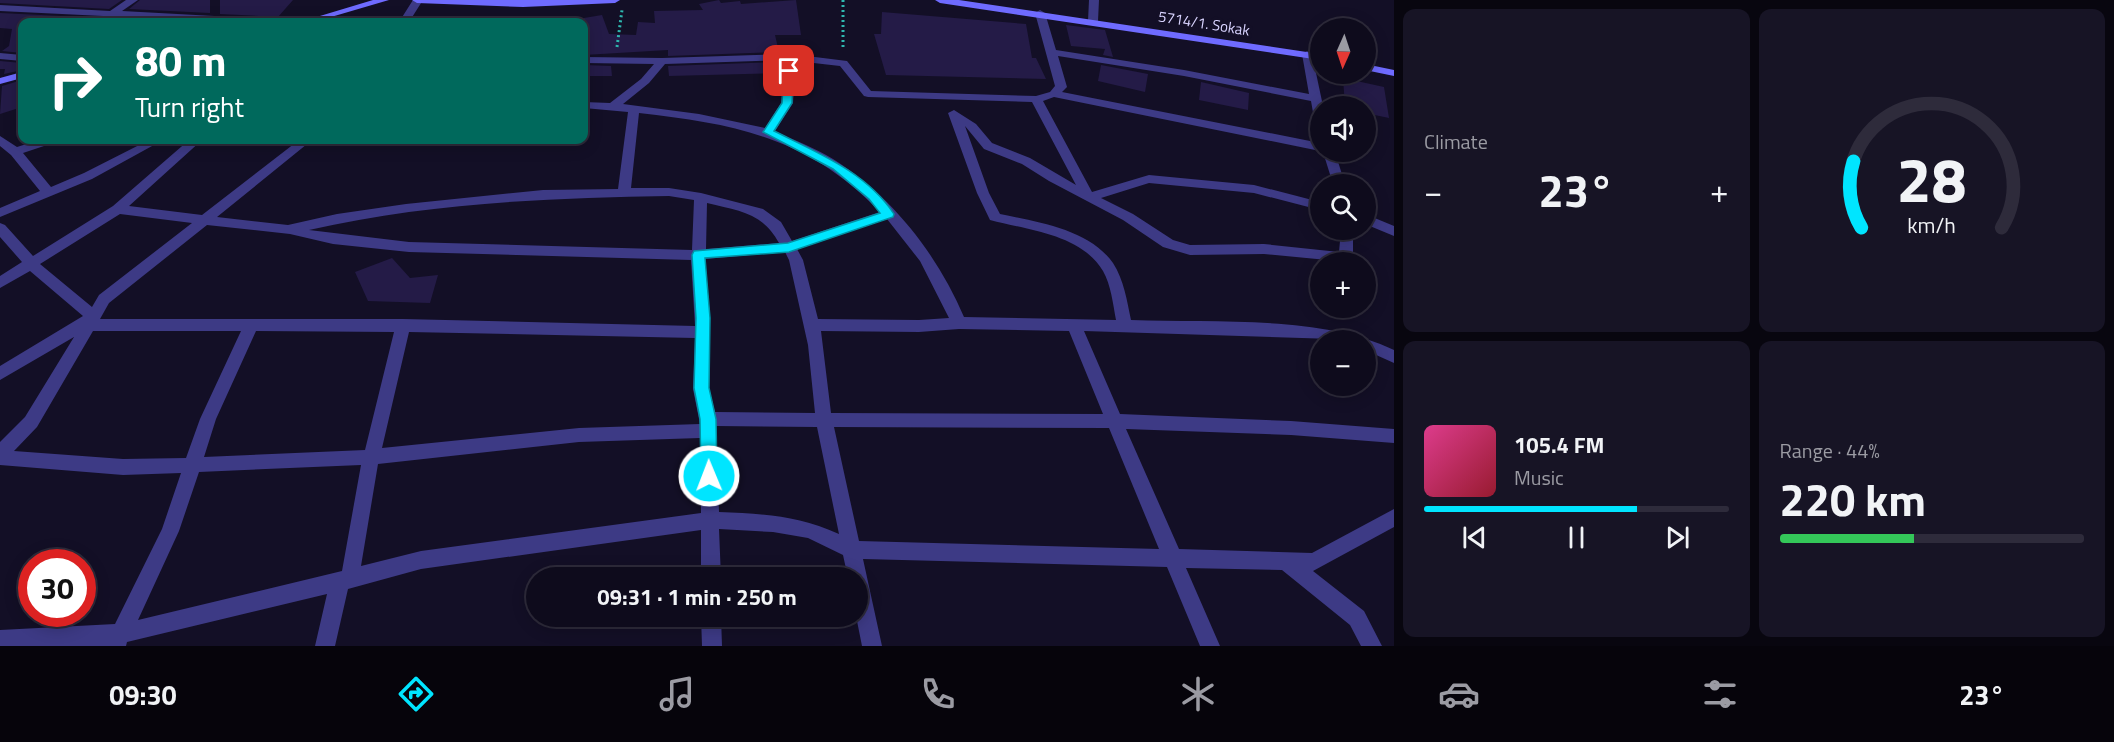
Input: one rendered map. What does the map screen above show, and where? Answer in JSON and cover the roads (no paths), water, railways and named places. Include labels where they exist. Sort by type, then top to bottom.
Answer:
[{"type":"main road","points":[[319,18],[384,0]]},
{"type":"main road","points":[[418,0],[523,4],[615,0]]},
{"type":"main road","name":"5714/1. Sokak","points":[[940,0],[1310,55]]},
{"type":"main road","points":[[1376,69],[1394,73]]},
{"type":"main road","points":[[0,81],[18,76]]},
{"type":"street","points":[[106,18],[133,0]]},
{"type":"street","points":[[407,18],[418,0]]},
{"type":"street","points":[[1093,21],[1094,0]]},
{"type":"street","points":[[0,8],[179,18]]},
{"type":"street","points":[[1040,13],[1061,87],[1054,94]]},
{"type":"street","points":[[1051,52],[1184,73],[1310,97]]},
{"type":"street","points":[[1307,54],[1314,96]]},
{"type":"street","points":[[0,56],[18,58]]},
{"type":"street","points":[[588,60],[662,61],[792,57],[843,63],[868,94],[1036,99],[1054,94],[1310,145]]},
{"type":"street","points":[[768,132],[787,103],[792,57]]},
{"type":"street","points":[[614,106],[645,81],[662,61]]},
{"type":"street","points":[[946,95],[983,193],[995,217],[1050,229],[1086,246],[1107,266],[1119,298],[1125,326]]},
{"type":"street","points":[[1036,99],[1089,197]]},
{"type":"street","points":[[588,105],[614,106],[731,123],[768,132],[837,166],[873,196],[933,266],[950,298],[959,323]]},
{"type":"street","points":[[624,192],[634,109]]},
{"type":"street","points":[[954,113],[972,126],[988,146],[1026,161],[1128,217],[1168,244],[1190,250],[1264,249],[1346,258],[1347,240]]},
{"type":"street","points":[[0,140],[15,152],[49,193]]},
{"type":"street","points":[[15,152],[38,144]]},
{"type":"street","points":[[0,213],[88,176],[149,144]]},
{"type":"street","points":[[0,284],[118,208],[191,144]]},
{"type":"street","points":[[0,455],[31,422],[104,299],[301,144]]},
{"type":"street","points":[[1089,197],[1149,179],[1254,189],[1310,203]]},
{"type":"street","points":[[288,230],[337,219],[406,208],[543,194],[669,192],[701,197],[758,212],[776,225],[796,260],[812,325],[824,421],[872,646]]},
{"type":"street","points":[[701,197],[698,255],[703,332],[701,388],[708,425],[711,567]]},
{"type":"street","points":[[118,208],[288,230],[333,239],[409,247],[698,255],[789,247],[888,214]]},
{"type":"street","points":[[1376,224],[1394,231]]},
{"type":"street","points":[[0,228],[31,263],[91,321]]},
{"type":"street","points":[[0,374],[91,321],[703,332]]},
{"type":"street","points":[[812,325],[919,326],[959,323],[1262,330],[1310,334]]},
{"type":"street","points":[[118,640],[170,531],[208,419],[251,325]]},
{"type":"street","points":[[1074,325],[1210,646]]},
{"type":"street","points":[[325,646],[345,581],[371,457],[404,326]]},
{"type":"street","points":[[1376,349],[1394,357]]},
{"type":"street","points":[[0,455],[123,466],[193,465],[371,457],[579,435],[708,425],[824,421],[1114,420],[1291,428],[1394,436]]},
{"type":"street","points":[[0,640],[118,640],[422,560],[710,520],[773,523],[810,530],[853,550],[1314,562],[1394,517]]},
{"type":"street","points":[[1286,562],[1357,618],[1372,646]]},
{"type":"street","points":[[711,627],[712,646]]}]
